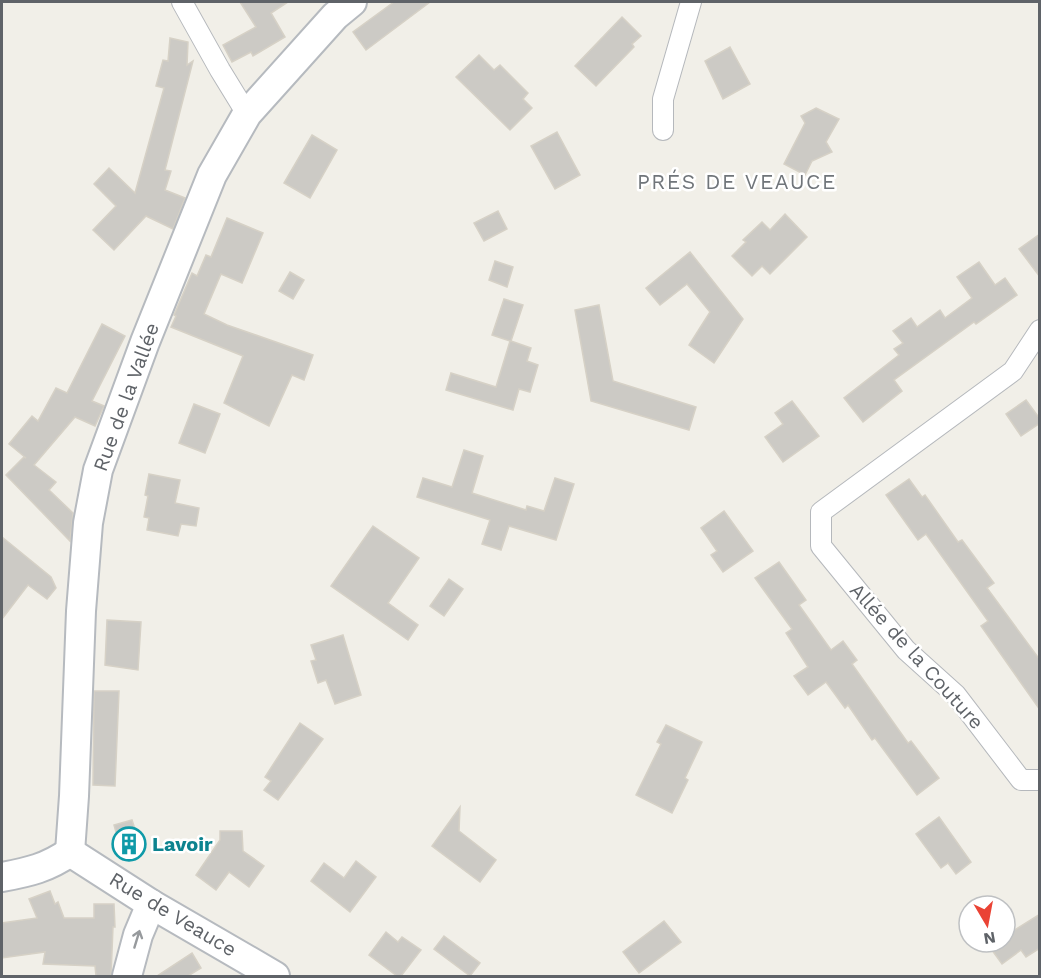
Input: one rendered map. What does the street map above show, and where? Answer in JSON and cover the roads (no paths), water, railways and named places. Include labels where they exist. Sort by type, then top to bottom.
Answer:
[{"type":"street","points":[[182,2],[219,70],[248,114]]},
{"type":"street","name":"Rue de la Vallée","points":[[70,852],[81,611],[88,523],[98,470],[145,342],[212,175],[248,114],[335,16],[352,2]]},
{"type":"street","points":[[663,130],[663,99],[691,2]]},
{"type":"street","name":"Allée de la Couture","points":[[1040,330],[1013,371],[820,512],[820,546],[906,650],[956,695],[1021,780],[1040,780]]},
{"type":"street","points":[[2,877],[52,864],[70,852]]},
{"type":"street","name":"Rue de Veauce","points":[[70,852],[151,904],[275,976]]},
{"type":"street","points":[[127,976],[138,934],[151,904]]},
{"type":"place","name":"Lavoir","points":[[129,844]]},
{"type":"district","name":"PRÉS DE VEAUCE","points":[[737,182]]}]
